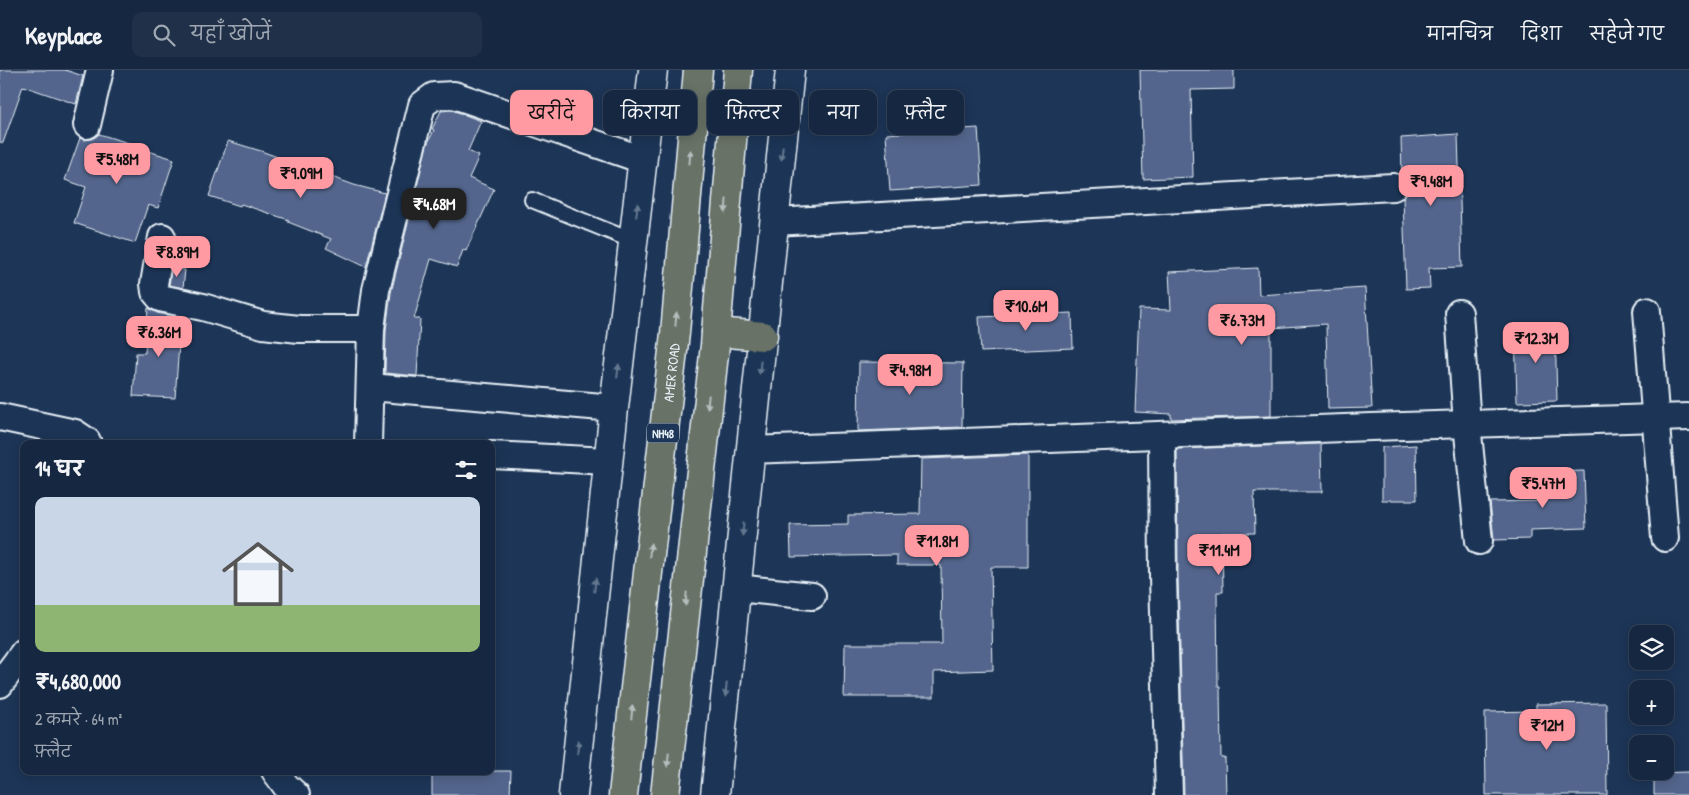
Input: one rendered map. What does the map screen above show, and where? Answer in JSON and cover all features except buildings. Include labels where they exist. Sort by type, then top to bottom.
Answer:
[{"type":"highway","name":"AMER ROAD","points":[[623,795],[674,343],[698,70]]},
{"type":"highway","points":[[665,795],[716,332],[738,70]]},
{"type":"highway","points":[[716,332],[763,336]]},
{"type":"street","points":[[573,795],[608,461],[653,70]]},
{"type":"street","points":[[715,795],[790,70]]},
{"type":"street","points":[[87,125],[93,72]]},
{"type":"street","points":[[368,440],[371,330],[376,290],[422,105],[434,96],[454,95],[643,160]]},
{"type":"street","points":[[775,222],[1393,187]]},
{"type":"street","points":[[162,237],[154,284],[155,292],[160,298],[203,307],[263,325],[371,330]]},
{"type":"street","points":[[1647,311],[1665,538]]},
{"type":"street","points":[[1459,314],[1467,424],[1479,541]]},
{"type":"street","points":[[370,387],[614,408]]},
{"type":"street","points":[[0,417],[75,433],[86,440]]},
{"type":"street","points":[[751,450],[1689,417]]},
{"type":"street","points":[[1162,435],[1163,576],[1169,795]]},
{"type":"street","points":[[495,455],[608,461]]},
{"type":"street","points":[[737,588],[812,596]]},
{"type":"street","points":[[0,684],[20,657]]},
{"type":"street","points":[[278,775],[296,795]]},
{"type":"lane","points":[[532,200],[633,241]]}]
